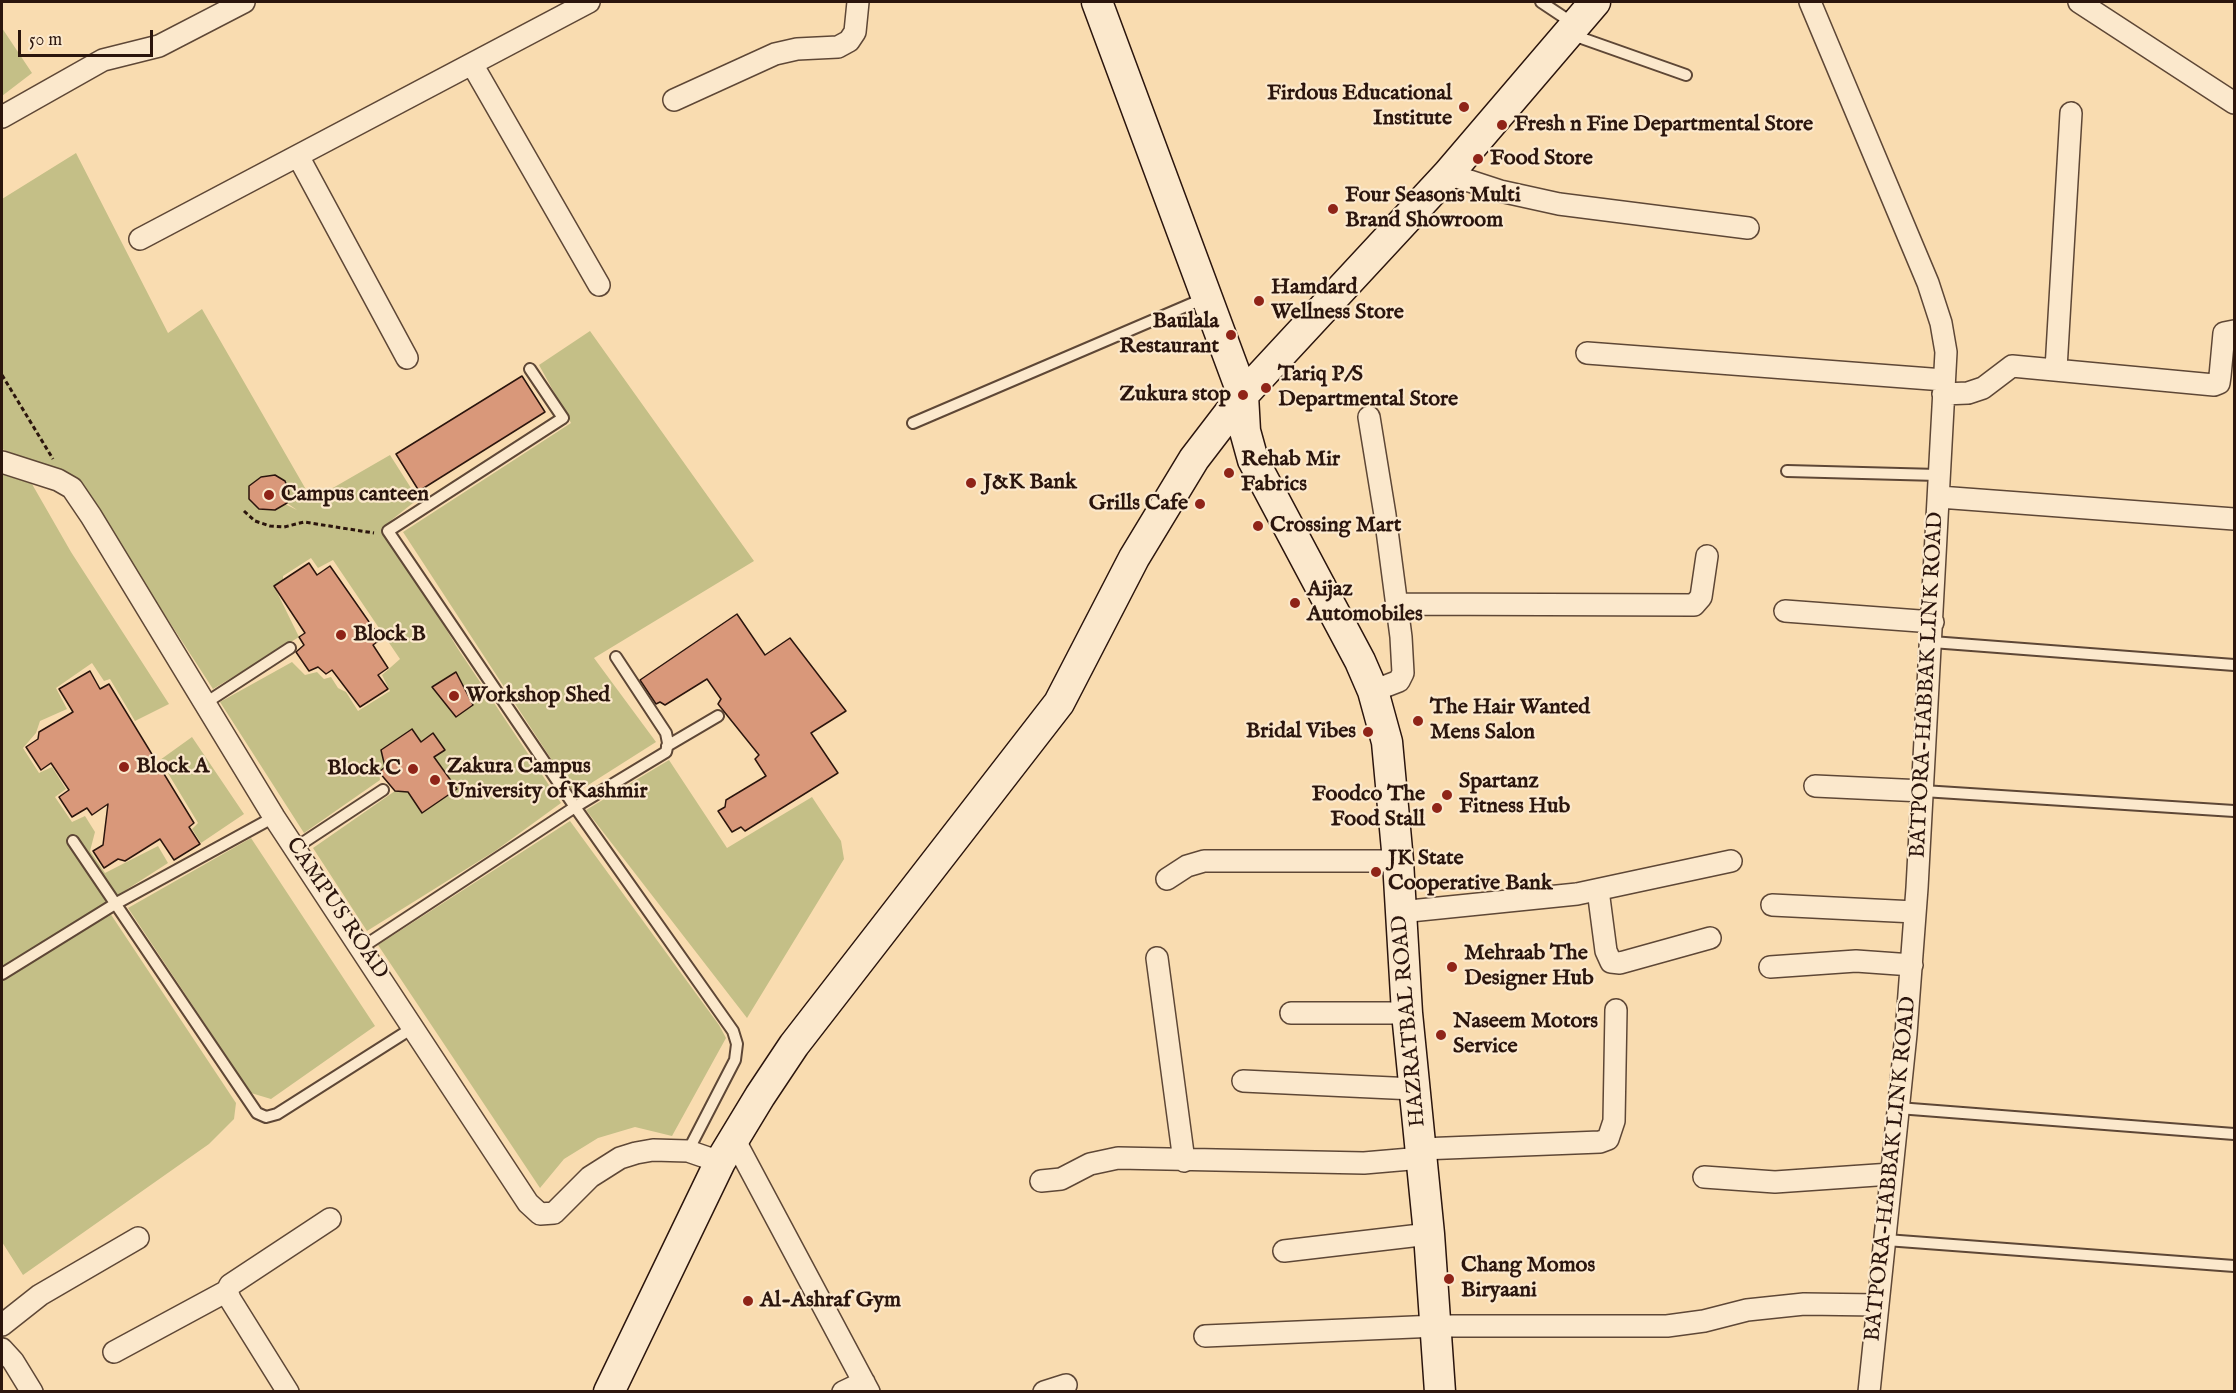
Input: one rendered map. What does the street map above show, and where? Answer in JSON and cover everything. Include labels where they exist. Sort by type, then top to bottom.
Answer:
[{"type":"main road","name":"HAZRATBAL ROAD","points":[[1097,2],[1205,298],[1243,395],[1245,431],[1253,460],[1360,661],[1373,691],[1387,742],[1398,861],[1407,1013],[1437,1326],[1440,1392]]},
{"type":"main road","points":[[609,1392],[727,1150],[794,1045],[1059,703],[1134,558],[1177,484],[1243,395],[1448,174],[1595,2]]},
{"type":"street","points":[[2,117],[103,60],[159,46],[244,2]]},
{"type":"street","points":[[140,239],[589,2]]},
{"type":"street","points":[[674,100],[775,54],[797,49],[838,47],[849,41],[855,32],[858,2]]},
{"type":"street","name":"BATPORA-HABBAK LINK ROAD","points":[[1810,2],[1928,283],[1941,323],[1946,352],[1915,912],[1886,1240],[1869,1392]]},
{"type":"street","points":[[2079,2],[2235,103]]},
{"type":"street","points":[[472,64],[599,285]]},
{"type":"street","points":[[2056,369],[2071,113]]},
{"type":"street","points":[[298,156],[407,358]]},
{"type":"street","points":[[1448,174],[1500,191],[1559,204],[1748,228]]},
{"type":"street","points":[[1587,354],[1944,387],[1968,393],[1983,388],[2012,366],[2214,385],[2219,383],[2224,333],[2235,331]]},
{"type":"street","points":[[1369,417],[1385,515],[1403,673],[1399,681],[1373,691]]},
{"type":"street","points":[[2,462],[58,480],[72,488]]},
{"type":"street","name":"CAMPUS ROAD","points":[[72,488],[274,817],[528,1203],[540,1214],[554,1213],[590,1177],[620,1158],[653,1150],[727,1150]]},
{"type":"street","points":[[1939,497],[2235,519]]},
{"type":"street","points":[[1396,604],[1694,605],[1701,597],[1707,556]]},
{"type":"street","points":[[1785,612],[1932,632]]},
{"type":"street","points":[[1815,786],[1923,791]]},
{"type":"street","points":[[1167,879],[1187,866],[1204,861],[1398,861]]},
{"type":"street","points":[[1401,912],[1513,902],[1598,890],[1731,861]]},
{"type":"street","points":[[1598,890],[1606,951],[1611,962],[1620,963],[1710,938]]},
{"type":"street","points":[[1772,905],[1915,912]]},
{"type":"street","points":[[1157,958],[1184,1161]]},
{"type":"street","points":[[1770,967],[1856,961],[1911,965]]},
{"type":"street","points":[[1041,1181],[1061,1179],[1102,1160],[1364,1163],[1421,1154],[1600,1142],[1608,1139],[1614,1121],[1617,1010]]},
{"type":"street","points":[[1291,1013],[1407,1013]]},
{"type":"street","points":[[1243,1081],[1414,1089]]},
{"type":"street","points":[[727,1150],[866,1387],[843,1392]]},
{"type":"street","points":[[1704,1177],[1775,1182],[1891,1174]]},
{"type":"street","points":[[114,1352],[227,1291],[230,1285],[330,1219]]},
{"type":"street","points":[[1284,1251],[1429,1234]]},
{"type":"street","points":[[2,1325],[40,1295],[138,1238]]},
{"type":"street","points":[[227,1291],[288,1392]]},
{"type":"street","points":[[1205,1336],[1437,1326],[1667,1326],[1704,1321],[1747,1310],[1804,1304],[1878,1305]]},
{"type":"street","points":[[2,1349],[13,1361],[32,1392]]},
{"type":"street","points":[[1044,1392],[1066,1385]]},
{"type":"lane","points":[[1541,2],[1573,30],[1686,75]]},
{"type":"lane","points":[[913,423],[1205,298]]},
{"type":"lane","points":[[530,369],[563,418],[388,531],[575,807],[733,1031],[737,1044],[735,1060],[688,1151]]},
{"type":"lane","points":[[1787,471],[1938,475]]},
{"type":"lane","points":[[1932,632],[2235,665]]},
{"type":"lane","points":[[204,704],[290,648]]},
{"type":"lane","points":[[361,948],[575,807],[666,752],[666,733],[616,657]]},
{"type":"lane","points":[[667,746],[718,716]]},
{"type":"lane","points":[[295,848],[383,790]]},
{"type":"lane","points":[[1923,791],[2235,811]]},
{"type":"lane","points":[[2,974],[114,904],[274,817]]},
{"type":"lane","points":[[72,841],[257,1113],[266,1117],[277,1114],[414,1027]]},
{"type":"lane","points":[[1898,1108],[2235,1134]]},
{"type":"lane","points":[[1886,1240],[2235,1266]]},
{"type":"path","points":[[2,375],[72,488]]},
{"type":"path","points":[[244,511],[255,522],[270,526],[284,527],[304,522],[371,534],[388,531]]},
{"type":"shaded area","points":[[2,28],[32,73],[2,96]]},
{"type":"shaded area","points":[[76,153],[168,333],[202,309],[312,500],[390,455],[418,499],[384,526],[458,649],[561,803],[495,851],[367,931],[313,848],[395,791],[408,792],[423,812],[456,790],[434,757],[445,750],[433,733],[421,742],[412,729],[381,750],[385,767],[379,772],[380,780],[304,833],[220,702],[292,662],[305,675],[317,672],[324,679],[331,677],[338,688],[346,692],[358,711],[390,691],[382,675],[400,659],[333,560],[318,568],[311,558],[283,576],[283,580],[274,586],[299,637],[213,689],[76,478],[2,449],[2,199]],"holes":[[[275,476],[287,503],[297,510],[285,504],[275,510],[259,509],[249,486],[261,477]]]},
{"type":"shaded area","points":[[590,331],[754,561],[594,658],[656,742],[574,794],[403,532],[571,423],[539,365]]},
{"type":"shaded area","points":[[2,474],[32,484],[71,552],[169,704],[135,721],[110,679],[104,681],[92,663],[56,688],[67,709],[40,721],[36,733],[23,748],[39,773],[52,767],[66,789],[55,797],[72,822],[85,816],[95,832],[90,851],[105,873],[158,846],[168,863],[104,904],[236,1103],[234,1119],[209,1144],[23,1275],[2,1242]]},
{"type":"shaded area","points":[[192,737],[244,814],[201,843],[192,829],[198,823],[160,760]]},
{"type":"shaded area","points":[[669,760],[727,848],[812,797],[841,841],[844,859],[747,1018],[586,810]]},
{"type":"shaded area","points":[[570,821],[719,1025],[726,1038],[672,1136],[635,1127],[598,1138],[564,1159],[540,1188],[378,945]]},
{"type":"shaded area","points":[[251,838],[375,1026],[271,1099],[251,1093],[128,908]]},
{"type":"building","points":[[522,376],[545,412],[419,491],[396,454]]},
{"type":"building","name":"Campus canteen","points":[[275,475],[285,481],[289,492],[287,503],[275,510],[259,509],[249,499],[249,486],[261,477]]},
{"type":"building","name":"Block B","points":[[309,563],[317,575],[330,566],[381,639],[373,645],[388,668],[378,675],[388,689],[360,707],[332,670],[326,674],[318,667],[309,671],[296,652],[304,645],[299,637],[305,633],[274,586]]},
{"type":"building","points":[[737,614],[765,655],[790,638],[846,711],[811,733],[838,773],[745,831],[741,827],[732,832],[718,811],[725,807],[726,800],[766,776],[755,759],[759,755],[718,704],[721,699],[707,679],[665,705],[660,702],[656,704],[640,680]]},
{"type":"building","name":"Block A","points":[[90,671],[100,689],[109,684],[194,823],[189,827],[200,844],[174,860],[160,839],[125,861],[118,859],[104,868],[93,851],[103,845],[108,804],[92,815],[87,808],[72,817],[59,797],[69,790],[51,763],[41,770],[26,747],[38,739],[39,732],[73,712],[59,689]]},
{"type":"building","name":"Workshop Shed","points":[[456,672],[473,705],[456,717],[432,687]]},
{"type":"building","name":"Block C","points":[[412,729],[421,742],[433,733],[445,750],[434,757],[457,789],[422,813],[408,792],[395,791],[379,772],[385,767],[381,750]]},
{"type":"place","name":"Firdous Educational Institute","points":[[1464,107]]},
{"type":"place","name":"Fresh n Fine Departmental Store","points":[[1502,125]]},
{"type":"place","name":"Food Store","points":[[1478,159]]},
{"type":"place","name":"Four Seasons Multi Brand Showroom","points":[[1333,209]]},
{"type":"place","name":"Hamdard Wellness Store","points":[[1259,301]]},
{"type":"place","name":"Baulala Restaurant","points":[[1231,335]]},
{"type":"place","name":"Tariq P/S Departmental Store","points":[[1266,388]]},
{"type":"place","name":"Zukura stop","points":[[1243,395]]},
{"type":"place","name":"Rehab Mir Fabrics","points":[[1229,473]]},
{"type":"place","name":"J&K Bank","points":[[971,483]]},
{"type":"place","name":"Campus canteen","points":[[269,495]]},
{"type":"place","name":"Grills Cafe","points":[[1200,504]]},
{"type":"place","name":"Crossing Mart","points":[[1258,526]]},
{"type":"place","name":"Aijaz Automobiles","points":[[1295,603]]},
{"type":"place","name":"Block B","points":[[341,635]]},
{"type":"place","name":"Workshop Shed","points":[[454,696]]},
{"type":"place","name":"The Hair Wanted Mens Salon","points":[[1418,721]]},
{"type":"place","name":"Bridal Vibes","points":[[1368,732]]},
{"type":"place","name":"Block A","points":[[124,767]]},
{"type":"place","name":"Block C","points":[[413,769]]},
{"type":"place","name":"Zakura Campus University of Kashmir","points":[[435,780]]},
{"type":"place","name":"Spartanz Fitness Hub","points":[[1447,795]]},
{"type":"place","name":"Foodco The Food Stall","points":[[1437,808]]},
{"type":"place","name":"JK State Cooperative Bank","points":[[1376,872]]},
{"type":"place","name":"Mehraab The Designer Hub","points":[[1452,967]]},
{"type":"place","name":"Naseem Motors Service","points":[[1441,1035]]},
{"type":"place","name":"Chang Momos Biryaani","points":[[1449,1279]]},
{"type":"place","name":"Al-Ashraf Gym","points":[[748,1301]]}]
